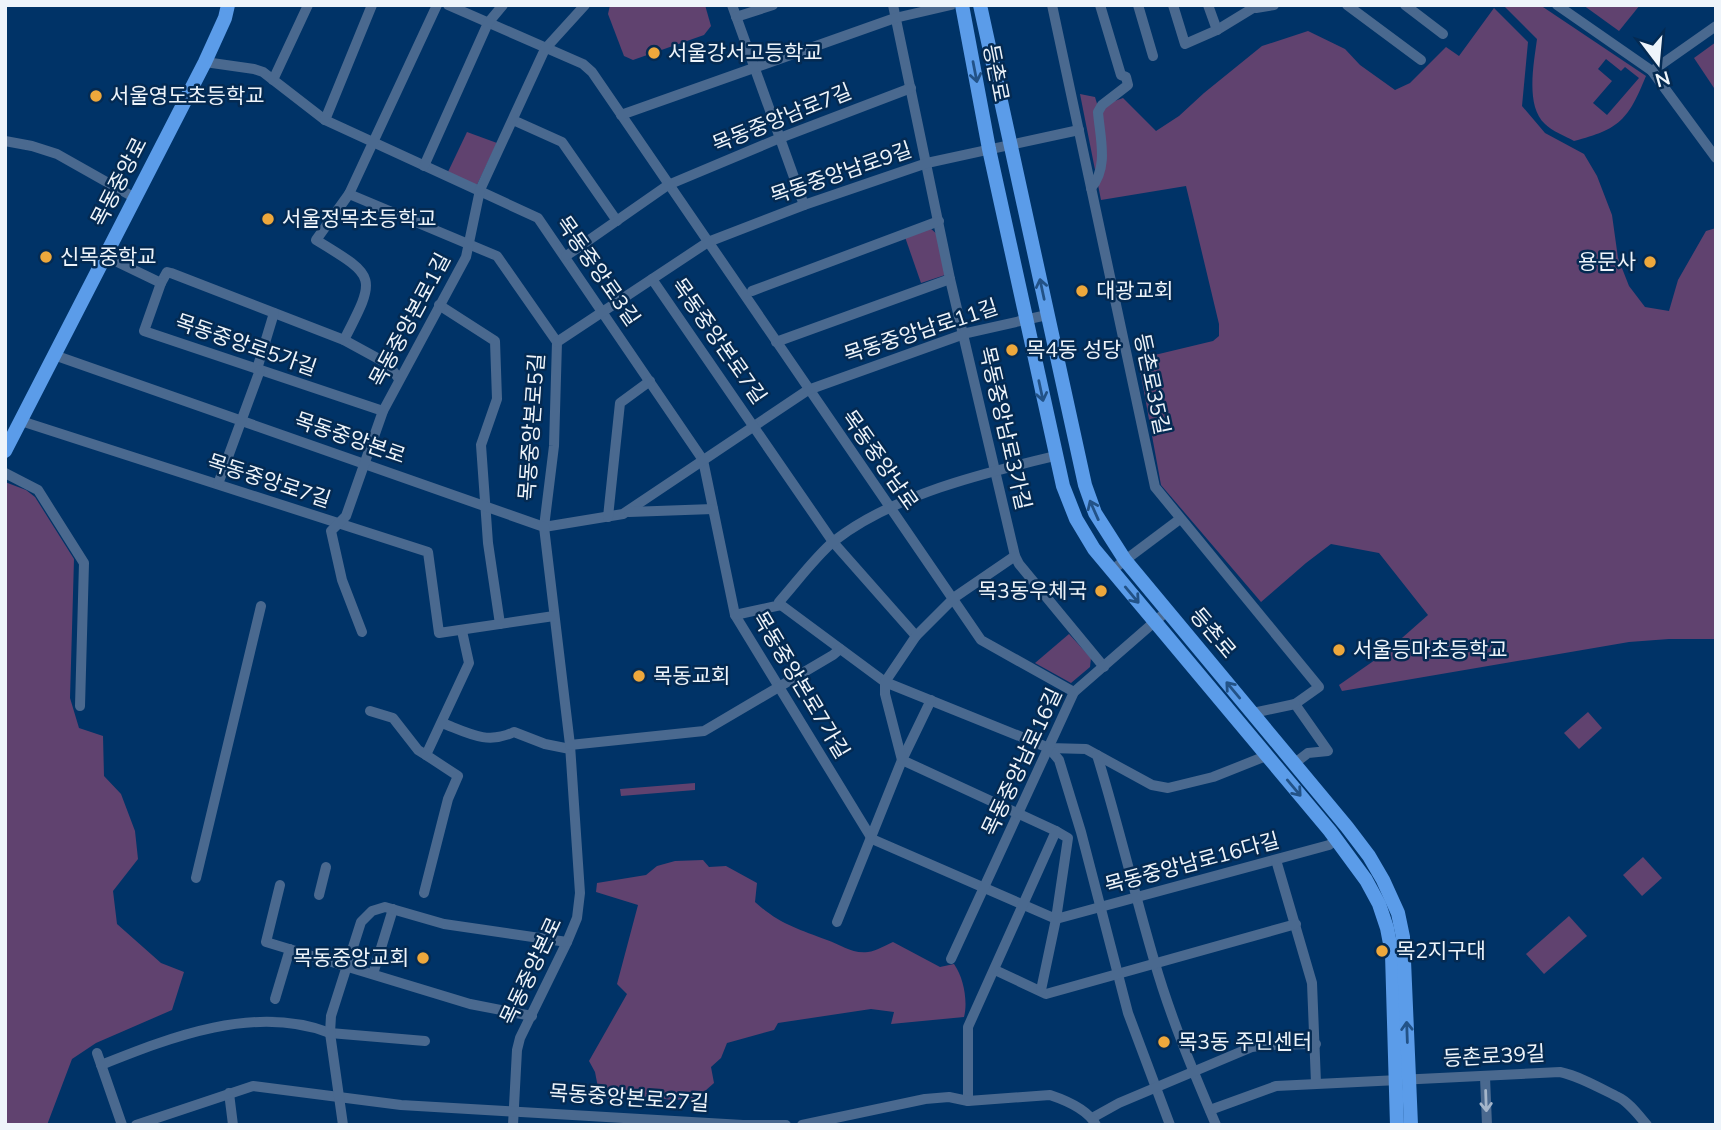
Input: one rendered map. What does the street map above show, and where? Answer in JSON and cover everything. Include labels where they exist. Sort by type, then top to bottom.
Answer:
[{"type":"main road","name":"목동중앙로","points":[[5,451],[205,62],[228,5]]},
{"type":"main road","name":"등촌로","points":[[962,5],[989,149],[1055,456],[1076,519],[1094,549],[1336,840],[1371,887],[1387,928],[1392,954],[1402,1079],[1411,1125]]},
{"type":"main road","name":"등촌로","points":[[979,5],[1085,485],[1095,513],[1125,560],[1369,856],[1398,914],[1403,937],[1402,1079],[1397,1125]]},
{"type":"street","points":[[273,80],[308,5]]},
{"type":"street","points":[[325,120],[372,5]]},
{"type":"street","points":[[344,340],[365,299],[366,283],[357,264],[316,240],[349,194],[437,5]]},
{"type":"street","name":"목동중앙남로","points":[[448,5],[589,69],[981,640],[1074,692]]},
{"type":"street","points":[[424,166],[488,23],[503,5]]},
{"type":"street","name":"목동중앙본로1길","points":[[338,523],[346,516],[383,411],[466,257],[480,193],[545,49],[585,5]]},
{"type":"street","points":[[732,5],[804,205]]},
{"type":"street","points":[[736,17],[774,5]]},
{"type":"street","name":"목동중앙남로3가길","points":[[892,5],[950,278],[1015,556],[1104,667]]},
{"type":"street","points":[[621,115],[895,18],[951,5]]},
{"type":"street","name":"등촌로35길","points":[[1052,5],[1155,487],[1320,687],[1295,704]]},
{"type":"street","points":[[1091,188],[1098,180],[1103,165],[1098,112],[1102,105],[1128,85],[1126,77],[1121,75],[1100,5]]},
{"type":"street","points":[[1138,5],[1153,57]]},
{"type":"street","points":[[1173,5],[1185,44],[1217,30],[1257,6],[1274,5]]},
{"type":"street","points":[[1208,5],[1217,30]]},
{"type":"street","points":[[1347,5],[1421,60]]},
{"type":"street","points":[[1405,5],[1443,34]]},
{"type":"street","points":[[1557,5],[1652,71],[1716,158]]},
{"type":"street","points":[[1652,71],[1716,26]]},
{"type":"street","name":"목동중앙로3길","points":[[205,62],[254,69],[273,80],[325,120],[538,218],[703,460]]},
{"type":"street","name":"목동중앙남로7길","points":[[668,185],[780,138],[911,88]]},
{"type":"street","points":[[513,120],[562,142],[617,221]]},
{"type":"street","points":[[989,149],[1079,130]]},
{"type":"street","points":[[5,141],[57,154],[135,198]]},
{"type":"street","name":"목동중앙남로9길","points":[[557,342],[708,242],[804,205],[927,163],[989,149]]},
{"type":"street","points":[[566,256],[668,185]]},
{"type":"street","name":"목동중앙본로5길","points":[[349,194],[497,256],[557,342],[554,446],[544,527]]},
{"type":"street","points":[[752,291],[939,221]]},
{"type":"street","points":[[105,256],[161,283],[167,272],[171,273],[344,340],[388,363],[399,379]]},
{"type":"street","points":[[776,342],[950,278]]},
{"type":"street","name":"목동중앙본로7길","points":[[652,279],[833,542],[916,636]]},
{"type":"street","name":"목동중앙로5가길","points":[[161,283],[144,331],[383,411]]},
{"type":"street","points":[[439,305],[495,341],[498,399],[481,445],[485,508],[500,624]]},
{"type":"street","points":[[218,484],[242,421],[274,313]]},
{"type":"street","name":"목동중앙남로11길","points":[[808,390],[963,334],[1048,315]]},
{"type":"street","name":"목동중앙본로","points":[[54,355],[544,527],[570,747],[580,893],[577,918],[517,1050],[513,1125]]},
{"type":"street","points":[[608,517],[621,403],[650,381]]},
{"type":"street","name":"목동중앙본로7길","points":[[627,512],[808,390]]},
{"type":"street","name":"목동중앙로7길","points":[[21,421],[428,552],[439,633],[462,631]]},
{"type":"street","points":[[1055,456],[995,470],[890,506],[833,542],[779,601],[781,606],[885,682],[1049,748],[1086,749],[1152,785],[1168,788],[1213,777],[1266,755]]},
{"type":"street","name":"목동중앙본로7가길","points":[[703,460],[735,615],[872,839]]},
{"type":"street","points":[[5,473],[38,490],[84,563],[80,706]]},
{"type":"street","name":"목동중앙본로7길","points":[[544,527],[627,512],[713,509]]},
{"type":"street","points":[[1112,570],[1180,519]]},
{"type":"street","points":[[338,523],[331,531],[336,556],[362,632]]},
{"type":"street","points":[[1015,556],[952,600],[916,636],[885,682],[885,694],[902,760],[1068,838],[1056,919],[1041,990]]},
{"type":"street","points":[[196,878],[261,606]]},
{"type":"street","points":[[735,615],[781,606]]},
{"type":"street","name":"목동중앙남로16길","points":[[951,959],[1074,692],[1167,611]]},
{"type":"street","points":[[426,755],[469,663],[462,631],[554,616]]},
{"type":"street","points":[[442,723],[475,737],[500,739],[514,732],[545,744],[570,747],[704,731],[840,649]]},
{"type":"street","points":[[837,922],[902,760],[932,700]]},
{"type":"street","points":[[1253,713],[1295,704],[1328,751],[1308,753],[1294,763]]},
{"type":"street","points":[[370,711],[393,718],[418,750],[458,776],[448,799],[425,892]]},
{"type":"street","points":[[1049,748],[1059,760],[1128,1013],[1170,1125]]},
{"type":"street","points":[[1097,755],[1155,963],[1216,1125]]},
{"type":"street","points":[[968,1101],[968,1027],[1056,831]]},
{"type":"street","points":[[872,839],[1056,919]]},
{"type":"street","name":"목동중앙남로16다길","points":[[1056,919],[1276,860],[1329,845],[1336,840]]},
{"type":"street","points":[[1276,860],[1312,983],[1316,1083]]},
{"type":"street","points":[[319,895],[326,867]]},
{"type":"street","points":[[280,885],[266,942],[470,1004],[532,1016]]},
{"type":"street","points":[[343,1125],[330,1033],[331,1016],[361,922],[372,911],[385,907],[444,924],[567,942]]},
{"type":"street","points":[[373,974],[393,909]]},
{"type":"street","points":[[995,970],[1046,994],[1296,924]]},
{"type":"street","points":[[275,999],[290,949]]},
{"type":"street","points":[[101,1065],[163,1040],[226,1026],[279,1022],[330,1033],[425,1041]]},
{"type":"street","points":[[802,1125],[949,1097],[968,1101],[1050,1095],[1063,1099],[1094,1121],[1119,1103],[1252,1047],[1316,1044]]},
{"type":"street","points":[[97,1053],[122,1125]]},
{"type":"street","name":"등촌로39길","points":[[1210,1110],[1265,1088],[1316,1083],[1560,1072],[1572,1074],[1610,1095],[1619,1097],[1647,1125]]},
{"type":"street","points":[[1485,1077],[1487,1125]]},
{"type":"street","name":"목동중앙본로27길","points":[[136,1125],[253,1086],[401,1105],[743,1125],[786,1125]]},
{"type":"street","points":[[229,1094],[233,1125]]},
{"type":"shaded area","points":[[610,5],[705,5],[711,26],[704,35],[633,60],[624,56],[608,14]]},
{"type":"shaded area","points":[[1503,5],[1540,5],[1646,76],[1627,113],[1612,127],[1574,141],[1548,127],[1539,116],[1533,96],[1537,39]],"holes":[[[1606,59],[1621,71],[1625,67],[1639,78],[1607,115],[1593,103],[1612,81],[1598,69]]]},
{"type":"shaded area","points":[[1583,5],[1640,5],[1619,31]]},
{"type":"shaded area","points":[[1494,8],[1528,42],[1522,106],[1545,133],[1584,154],[1597,176],[1612,215],[1618,258],[1629,286],[1645,307],[1669,311],[1678,280],[1706,231],[1716,228],[1716,639],[1629,642],[1342,691],[1339,685],[1385,653],[1428,615],[1379,553],[1331,544],[1261,602],[1161,485],[1138,359],[1213,341],[1219,336],[1219,324],[1186,186],[1101,200],[1080,94],[1095,97],[1098,107],[1123,98],[1156,131],[1179,116],[1262,46],[1308,31],[1345,49],[1360,65],[1395,90],[1410,83],[1446,47],[1459,56]]},
{"type":"shaded area","points":[[1716,42],[1716,91],[1694,58]]},
{"type":"shaded area","points":[[467,132],[497,143],[476,187],[447,174]]},
{"type":"shaded area","points":[[930,228],[938,235],[945,275],[921,283],[905,237]]},
{"type":"shaded area","points":[[5,482],[26,490],[35,497],[74,559],[70,698],[79,728],[103,736],[104,776],[121,794],[135,831],[138,859],[113,891],[117,924],[161,963],[184,972],[172,1010],[96,1043],[72,1059],[47,1125],[5,1125]]},
{"type":"shaded area","points":[[1069,634],[1091,658],[1090,667],[1071,683],[1035,663]]},
{"type":"shaded area","points":[[1588,712],[1602,728],[1579,749],[1564,733]]},
{"type":"shaded area","points":[[695,783],[695,790],[621,796],[620,789]]},
{"type":"shaded area","points":[[1643,857],[1662,878],[1642,896],[1623,875]]},
{"type":"shaded area","points":[[703,860],[709,867],[726,866],[757,883],[755,902],[772,916],[798,929],[857,952],[871,951],[893,942],[940,967],[954,964],[964,990],[964,1017],[891,1024],[894,1012],[871,1009],[778,1023],[774,1030],[727,1043],[721,1058],[711,1067],[714,1083],[696,1099],[670,1100],[649,1096],[629,1100],[600,1098],[595,1072],[589,1061],[627,994],[617,984],[638,905],[596,892],[597,883],[646,875],[657,866],[675,861]]},
{"type":"shaded area","points":[[1569,916],[1587,936],[1544,974],[1526,954]]},
{"type":"place","name":"서울강서고등학교","points":[[654,53]]},
{"type":"place","name":"서울영도초등학교","points":[[96,96]]},
{"type":"place","name":"서울정목초등학교","points":[[268,219]]},
{"type":"place","name":"신목중학교","points":[[46,257]]},
{"type":"place","name":"용문사","points":[[1650,262]]},
{"type":"place","name":"대광교회","points":[[1082,291]]},
{"type":"place","name":"목4동 성당","points":[[1012,350]]},
{"type":"place","name":"목3동우체국","points":[[1101,591]]},
{"type":"place","name":"서울등마초등학교","points":[[1339,650]]},
{"type":"place","name":"목동교회","points":[[639,676]]},
{"type":"place","name":"목2지구대","points":[[1382,951]]},
{"type":"place","name":"목동중앙교회","points":[[423,958]]},
{"type":"place","name":"목3동 주민센터","points":[[1164,1042]]}]
